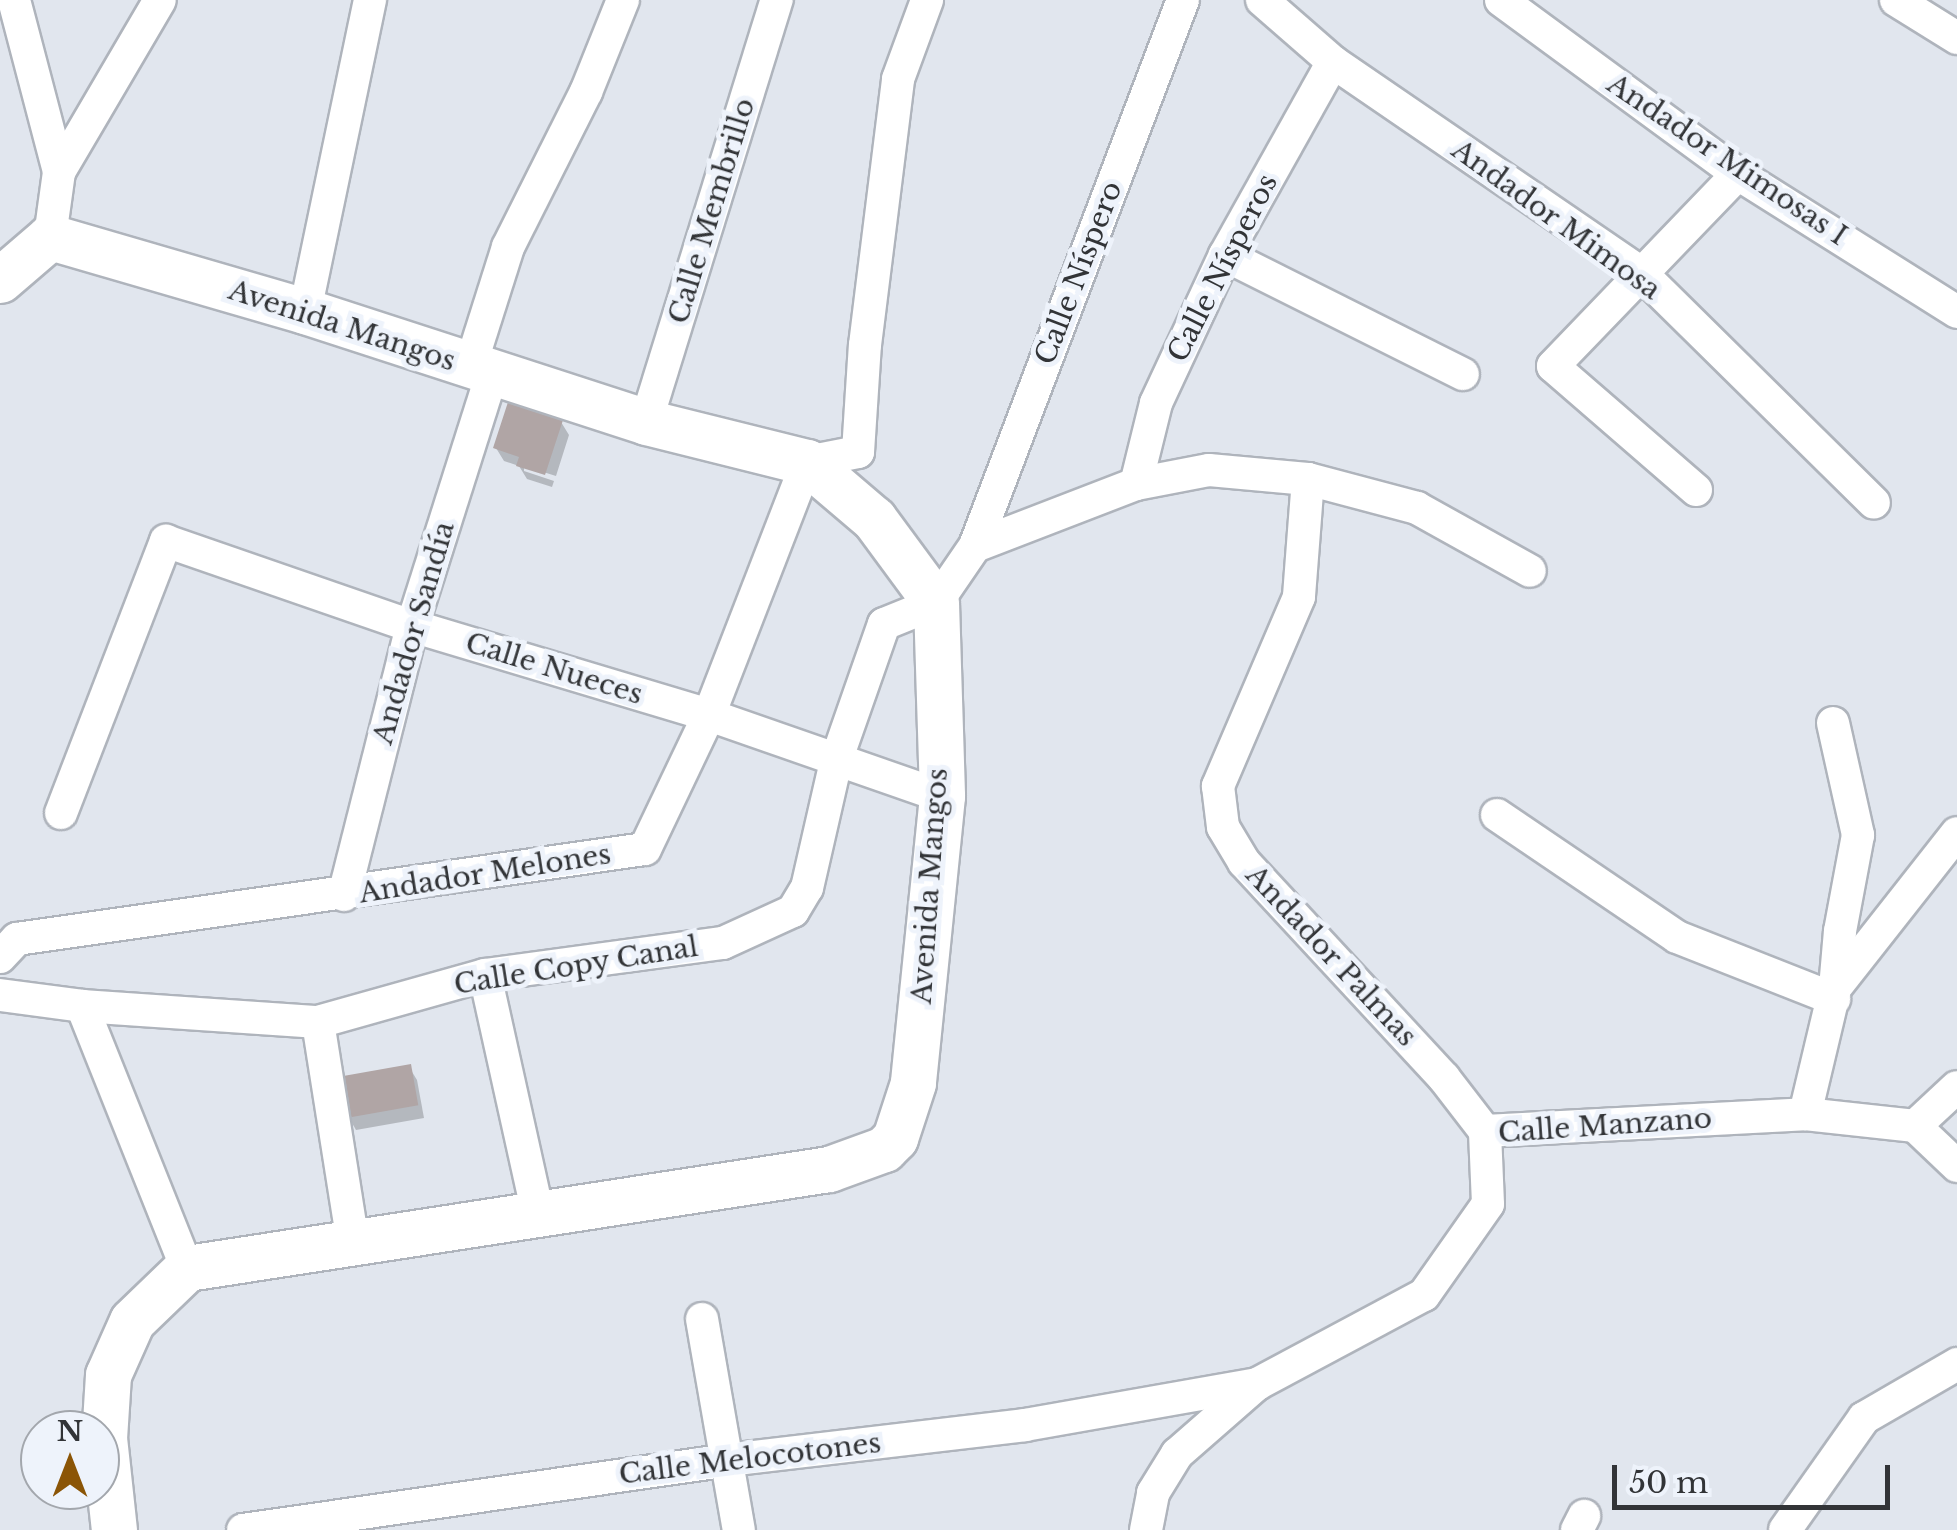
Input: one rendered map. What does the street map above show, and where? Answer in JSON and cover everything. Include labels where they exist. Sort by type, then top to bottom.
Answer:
[{"type":"main road","name":"Avenida Mangos","points":[[50,237],[306,311],[646,422],[807,462],[874,519],[936,603],[942,796],[913,1083],[896,1138],[884,1148],[829,1170],[187,1268]]},
{"type":"main road","points":[[0,280],[50,237]]},
{"type":"main road","points":[[114,1530],[104,1438],[108,1375],[132,1320],[187,1268]]},
{"type":"street","points":[[14,0],[59,172]]},
{"type":"street","points":[[50,237],[59,172],[160,0]]},
{"type":"street","points":[[306,311],[370,0]]},
{"type":"street","name":"Andador Sandía","points":[[344,895],[481,371],[508,247],[586,92],[623,0]]},
{"type":"street","name":"Calle Membrillo","points":[[646,422],[777,0]]},
{"type":"street","points":[[807,462],[858,452],[865,345],[898,79],[926,0]]},
{"type":"street","name":"Calle Níspero","points":[[936,603],[974,546],[1183,0]]},
{"type":"street","name":"Andador Mimosa","points":[[1262,0],[1334,62],[1641,273],[1874,503]]},
{"type":"street","name":"Andador Mimosas I","points":[[1501,0],[1738,174],[1957,312]]},
{"type":"street","points":[[1896,0],[1957,38]]},
{"type":"street","name":"Calle Nísperos","points":[[1136,484],[1156,402],[1225,255],[1334,62]]},
{"type":"street","points":[[1696,490],[1553,366],[1738,174]]},
{"type":"street","points":[[1225,255],[1463,374]]},
{"type":"street","name":"Andador Melones","points":[[0,957],[17,938],[146,918],[344,895],[645,849],[708,715],[807,462]]},
{"type":"street","points":[[974,546],[1136,484],[1209,470],[1308,479],[1417,508],[1530,572]]},
{"type":"street","name":"Andador Palmas","points":[[1308,479],[1299,597],[1218,786],[1224,827],[1244,862],[1444,1078],[1486,1132]]},
{"type":"street","name":"Calle Nueces","points":[[61,813],[166,541],[412,626],[708,715],[942,796]]},
{"type":"street","name":"Calle Copy Canal","points":[[0,995],[82,1006],[318,1022],[484,976],[724,943],[793,911],[807,888],[836,761],[884,624],[936,603]]},
{"type":"street","points":[[1804,1114],[1835,993],[1840,931],[1858,835],[1833,723]]},
{"type":"street","points":[[1497,815],[1677,937],[1835,993]]},
{"type":"street","points":[[1835,993],[1957,833]]},
{"type":"street","points":[[484,976],[538,1214]]},
{"type":"street","points":[[82,1006],[187,1268]]},
{"type":"street","points":[[318,1022],[353,1242]]},
{"type":"street","points":[[1957,1087],[1915,1126],[1957,1166]]},
{"type":"street","name":"Calle Manzano","points":[[1146,1530],[1153,1493],[1177,1454],[1257,1384],[1424,1295],[1488,1204],[1486,1132],[1804,1114],[1915,1126],[1957,1135]]},
{"type":"street","points":[[702,1319],[738,1530]]},
{"type":"street","points":[[1785,1530],[1864,1418],[1957,1364]]},
{"type":"street","name":"Calle Melocotones","points":[[243,1530],[728,1460],[1026,1425],[1257,1384]]},
{"type":"building","points":[[508,402],[563,420],[545,475],[516,466],[519,457],[493,448]]},
{"type":"building","points":[[411,1064],[418,1105],[346,1118],[339,1077]]}]
